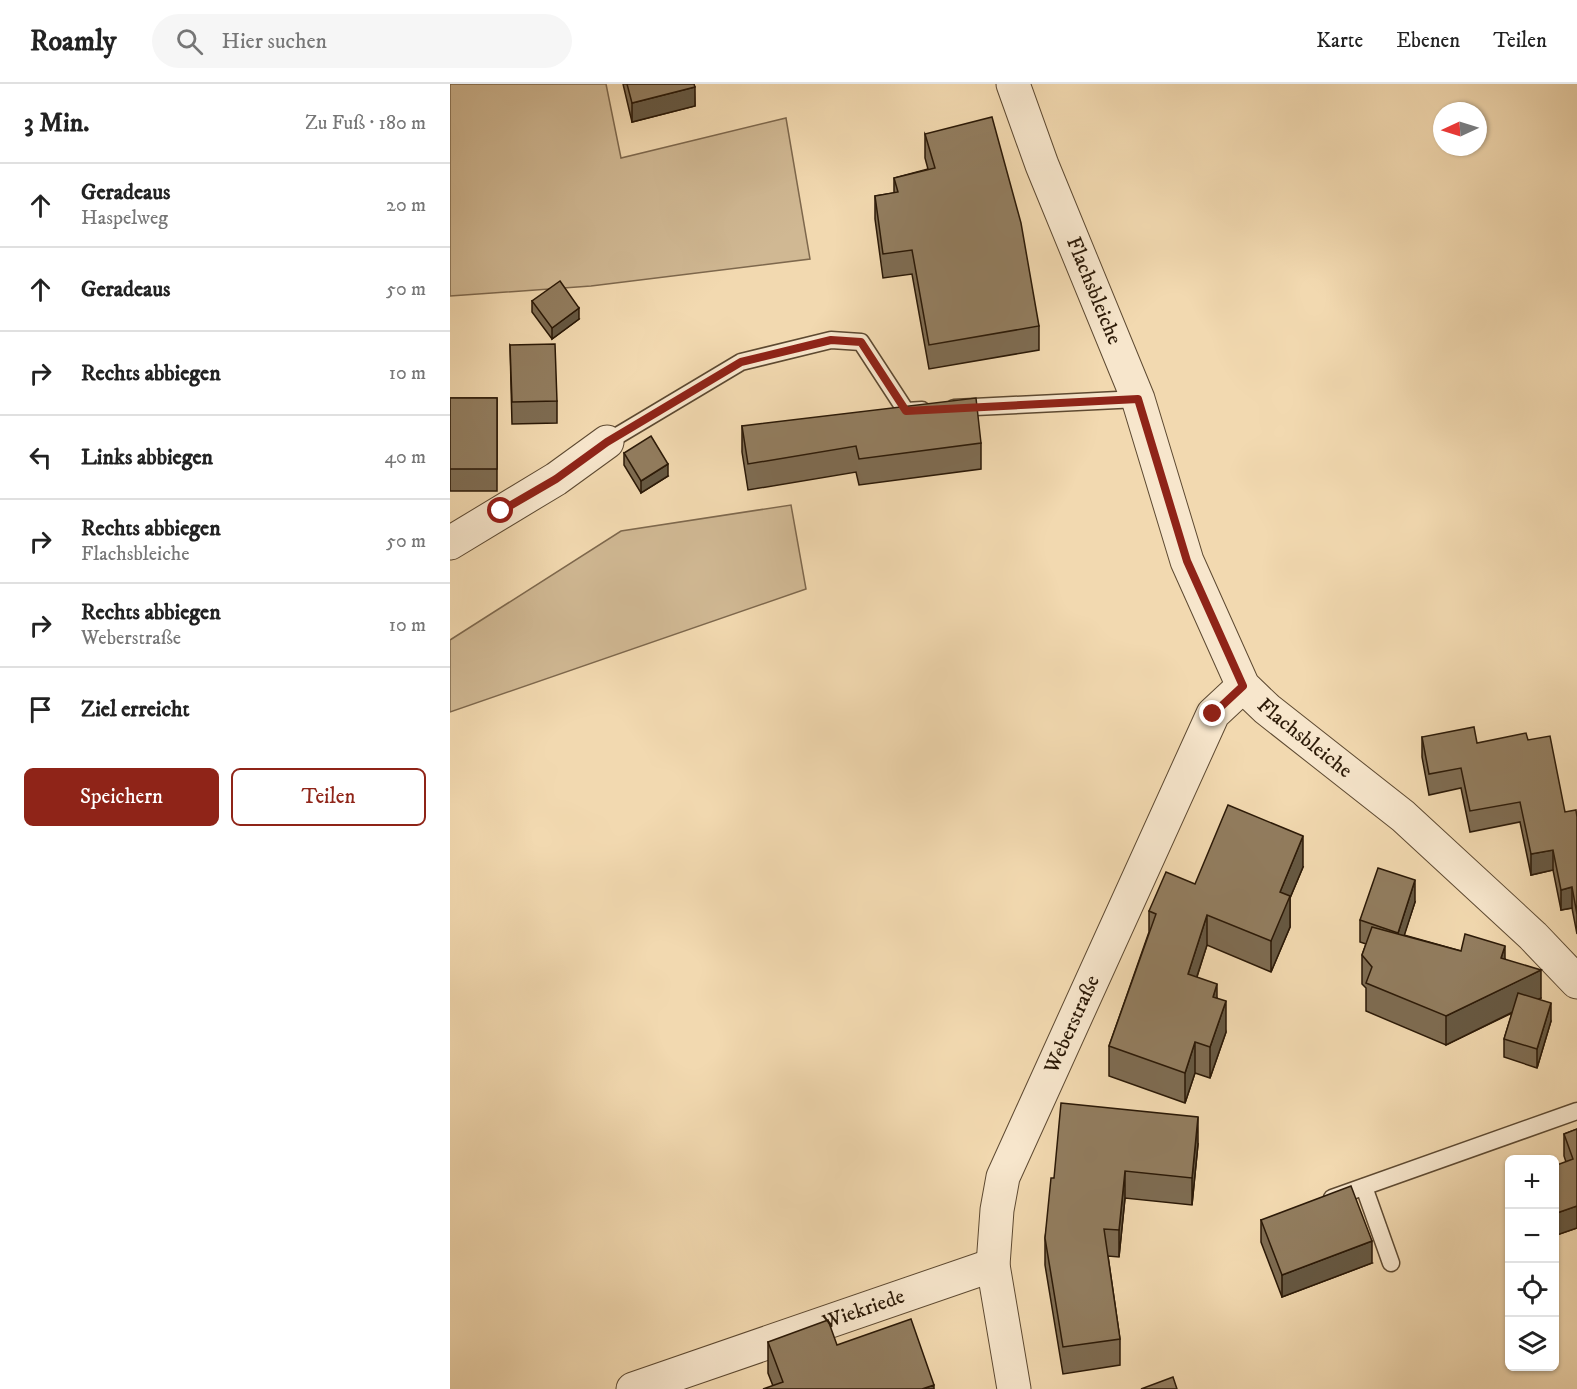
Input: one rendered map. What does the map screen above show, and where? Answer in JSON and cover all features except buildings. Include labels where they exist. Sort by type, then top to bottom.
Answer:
[{"type":"street","name":"Flachsbleiche","points":[[1013,84],[1042,165],[1138,399],[1187,561],[1243,686],[1267,709],[1404,816],[1533,936],[1577,982]]},
{"type":"street","points":[[450,543],[556,479],[607,442]]},
{"type":"street","name":"Weberstraße","points":[[1014,1389],[993,1265],[997,1210],[1003,1177],[1213,714],[1243,686]]},
{"type":"street","name":"Wiekriede","points":[[633,1389],[993,1265]]},
{"type":"lane","points":[[607,442],[741,362],[831,340],[861,342],[906,411],[1138,399]]},
{"type":"lane","points":[[1321,1202],[1577,1111]]},
{"type":"lane","points":[[1364,1187],[1391,1263]]},
{"type":"shaded area","points":[[450,84],[606,84],[621,158],[786,118],[810,259],[591,286],[450,296]]},
{"type":"shaded area","points":[[791,505],[806,589],[450,712],[450,640],[621,531]]},
{"type":"route","points":[[501,511],[556,479],[607,442],[741,362],[831,340],[861,342],[906,411],[1138,399],[1187,561],[1243,686],[1213,714]]}]
